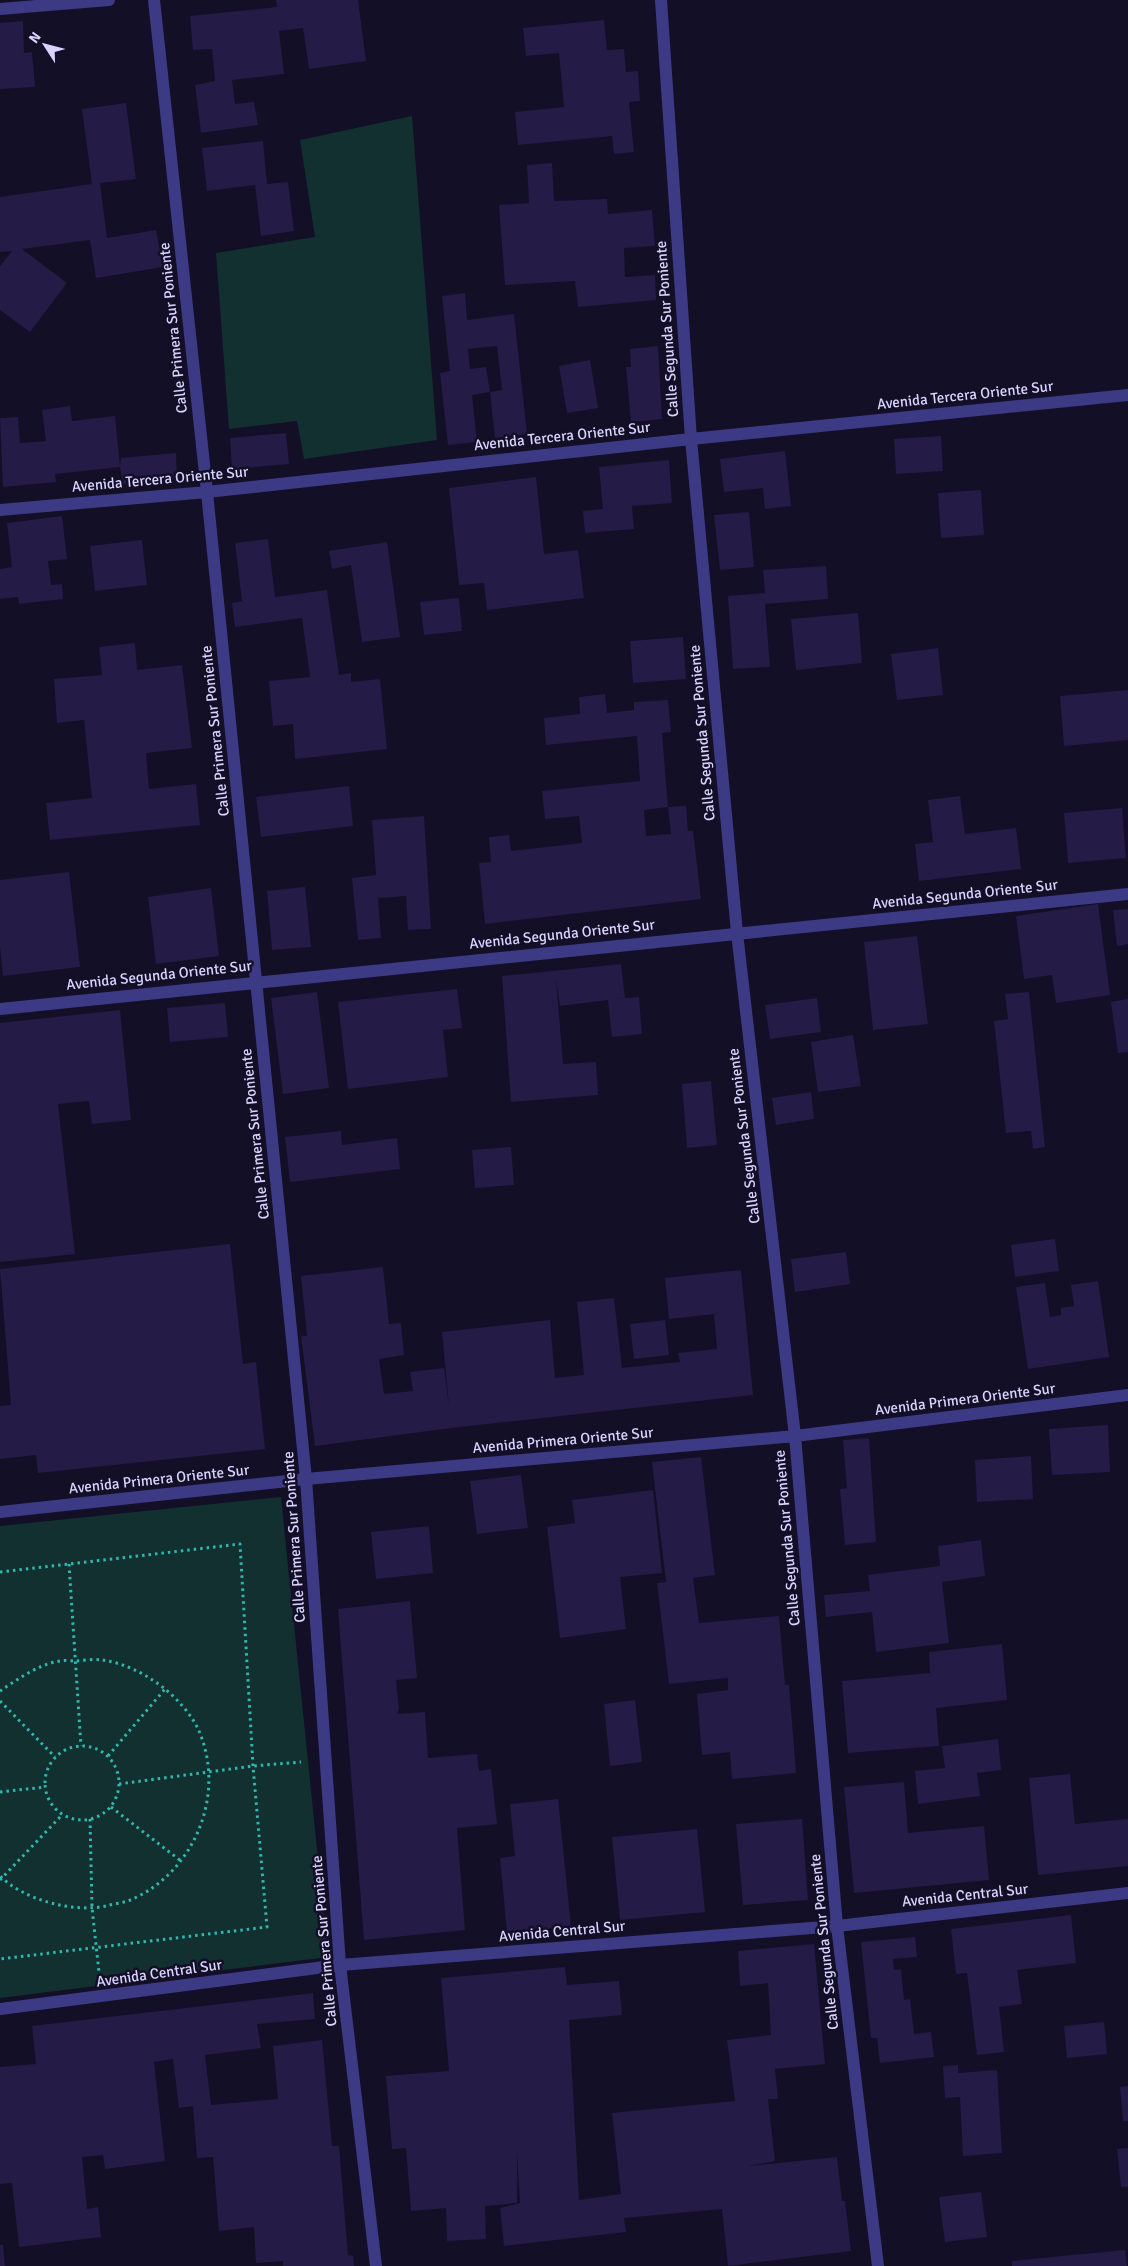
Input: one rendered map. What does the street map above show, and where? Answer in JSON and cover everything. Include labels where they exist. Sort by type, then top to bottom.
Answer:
[{"type":"street","points":[[0,10],[108,0]]},
{"type":"street","name":"Calle Primera Sur Poniente","points":[[154,0],[207,492],[306,1479],[340,1965],[376,2266]]},
{"type":"street","name":"Calle Segunda Sur Poniente","points":[[661,0],[691,439],[737,933],[795,1436],[837,1926],[878,2266]]},
{"type":"street","name":"Avenida Tercera Oriente Sur","points":[[0,510],[207,492],[691,439],[1128,395]]},
{"type":"street","name":"Avenida Segunda Oriente Sur","points":[[0,1009],[1128,894]]},
{"type":"street","name":"Avenida Primera Oriente Sur","points":[[0,1512],[306,1479],[795,1436],[1128,1395]]},
{"type":"street","name":"Avenida Central Sur","points":[[0,2009],[340,1965],[837,1926],[1128,1893]]},
{"type":"path","points":[[0,1572],[240,1544],[253,1766],[267,1927],[0,1959]]},
{"type":"path","points":[[69,1564],[81,1746]]},
{"type":"path","points":[[0,1691],[22,1676],[60,1660],[102,1660],[142,1672],[165,1689],[175,1697],[198,1731],[209,1772],[206,1812],[190,1850],[162,1881],[128,1901],[92,1908],[47,1903],[1,1878],[62,1815]]},
{"type":"path","points":[[108,1756],[165,1689]]},
{"type":"path","points":[[0,1701],[55,1757]]},
{"type":"path","points":[[81,1746],[93,1747],[108,1756],[118,1771],[119,1784],[117,1796],[111,1807],[90,1819],[77,1820],[62,1815],[48,1799],[45,1787],[46,1774],[55,1757],[69,1748],[81,1746]]},
{"type":"path","points":[[119,1784],[253,1766],[326,1760]]},
{"type":"path","points":[[0,1792],[45,1787]]},
{"type":"path","points":[[111,1807],[181,1861]]},
{"type":"path","points":[[90,1819],[92,1908],[102,1997]]},
{"type":"green space","points":[[412,116],[437,440],[304,459],[297,421],[229,429],[216,253],[315,237],[300,140]]},
{"type":"green space","points":[[281,1497],[328,1957],[0,1998],[0,1526]]},
{"type":"building","points":[[276,0],[358,0],[366,61],[309,69],[303,28],[279,31],[284,74],[232,80],[235,104],[254,102],[258,125],[201,133],[195,85],[215,81],[212,49],[193,50],[190,16],[277,7]]},
{"type":"building","points":[[604,20],[607,50],[624,49],[626,72],[638,71],[640,101],[629,102],[634,152],[614,154],[612,136],[518,145],[515,112],[564,107],[559,53],[526,56],[523,28]]},
{"type":"building","points":[[23,21],[24,53],[32,52],[35,87],[0,89],[0,23]]},
{"type":"building","points":[[126,103],[136,179],[100,183],[107,238],[156,230],[163,267],[96,278],[90,240],[22,249],[67,283],[30,332],[0,310],[0,266],[12,251],[0,252],[0,197],[92,184],[82,109]]},
{"type":"building","points":[[263,141],[267,184],[288,182],[294,231],[261,236],[255,185],[207,191],[202,148]]},
{"type":"building","points":[[552,163],[554,201],[607,199],[608,214],[652,210],[655,246],[624,248],[625,277],[655,275],[656,300],[578,307],[575,281],[505,285],[499,205],[529,203],[527,165]]},
{"type":"building","points":[[465,293],[467,320],[514,314],[527,434],[495,438],[490,392],[472,395],[477,442],[448,445],[440,373],[450,371],[442,296]],"holes":[[[497,346],[502,390],[490,392],[486,367],[470,369],[468,349]]]},
{"type":"building","points":[[658,346],[662,419],[631,422],[626,367],[631,367],[630,349]]},
{"type":"building","points":[[590,360],[598,408],[567,413],[559,366]]},
{"type":"building","points":[[70,406],[72,421],[115,416],[120,467],[55,474],[56,482],[3,487],[0,418],[18,417],[20,443],[46,441],[42,410]]},
{"type":"building","points":[[286,433],[289,464],[232,469],[230,438]]},
{"type":"building","points":[[941,436],[943,471],[896,474],[894,439]]},
{"type":"building","points":[[785,451],[791,506],[765,509],[763,488],[724,492],[720,459]]},
{"type":"building","points":[[176,453],[177,479],[123,484],[120,467],[121,458]]},
{"type":"building","points":[[669,460],[672,503],[632,506],[634,529],[585,533],[583,511],[603,509],[599,467]]},
{"type":"building","points":[[536,477],[544,554],[578,550],[584,598],[487,610],[484,583],[459,585],[449,488]]},
{"type":"building","points":[[981,490],[984,535],[941,538],[938,493]]},
{"type":"building","points":[[749,512],[754,567],[720,570],[714,515]]},
{"type":"building","points":[[62,516],[67,559],[48,561],[51,585],[62,584],[63,599],[19,604],[18,597],[0,599],[0,569],[12,567],[7,523]]},
{"type":"building","points":[[268,539],[275,597],[327,590],[339,675],[351,673],[351,682],[380,679],[387,749],[295,759],[293,724],[273,726],[269,681],[310,677],[302,618],[235,627],[232,603],[242,601],[235,543]]},
{"type":"building","points":[[142,540],[147,585],[95,591],[90,546]]},
{"type":"building","points":[[387,542],[400,637],[362,642],[351,565],[332,569],[329,551]]},
{"type":"building","points":[[826,566],[828,599],[765,604],[770,667],[733,669],[728,596],[765,593],[763,570]]},
{"type":"building","points":[[459,598],[462,631],[424,635],[420,602]]},
{"type":"building","points":[[858,613],[862,663],[796,670],[791,619]]},
{"type":"building","points":[[683,637],[686,679],[633,683],[630,641]]},
{"type":"building","points":[[135,643],[137,670],[182,665],[192,748],[146,753],[149,789],[196,784],[200,825],[50,840],[46,803],[92,798],[84,720],[57,723],[54,679],[102,675],[99,647]]},
{"type":"building","points":[[938,648],[943,695],[897,700],[891,654]]},
{"type":"building","points":[[1128,690],[1128,740],[1064,746],[1060,696]]},
{"type":"building","points":[[605,694],[607,713],[634,710],[634,702],[668,700],[671,732],[662,733],[668,807],[686,806],[688,831],[693,831],[701,899],[485,924],[479,863],[491,862],[489,837],[509,835],[511,851],[582,843],[579,816],[545,819],[542,791],[640,781],[637,736],[546,745],[544,718],[580,714],[579,697]],"holes":[[[668,807],[671,834],[646,836],[644,810]]]},
{"type":"building","points":[[349,786],[353,826],[261,837],[256,797]]},
{"type":"building","points":[[960,796],[965,834],[1016,828],[1021,869],[919,881],[915,844],[933,842],[928,800]]},
{"type":"building","points":[[1122,808],[1126,858],[1068,863],[1064,813]]},
{"type":"building","points":[[424,816],[431,929],[408,930],[406,896],[378,898],[381,938],[358,940],[352,878],[376,875],[372,820]]},
{"type":"building","points":[[69,872],[80,967],[3,976],[0,947],[0,880]]},
{"type":"building","points":[[305,887],[311,947],[272,950],[267,891]]},
{"type":"building","points":[[211,888],[219,956],[156,964],[148,897]]},
{"type":"building","points":[[1098,904],[1110,995],[1056,1003],[1052,975],[1024,979],[1016,916]]},
{"type":"building","points":[[1128,909],[1128,944],[1117,946],[1113,910]]},
{"type":"building","points":[[917,936],[928,1024],[873,1030],[864,942]]},
{"type":"building","points":[[621,964],[625,998],[617,999],[639,997],[642,1034],[612,1037],[608,1000],[560,1006],[556,978],[563,1064],[596,1062],[598,1095],[511,1102],[502,976]]},
{"type":"building","points":[[457,989],[462,1028],[443,1030],[448,1077],[348,1089],[338,1002]]},
{"type":"building","points":[[317,992],[329,1088],[283,1094],[271,998]]},
{"type":"building","points":[[1029,992],[1045,1147],[1033,1149],[1031,1131],[1006,1133],[994,1021],[1008,1019],[1005,994]]},
{"type":"building","points":[[817,998],[821,1032],[770,1039],[765,1005]]},
{"type":"building","points":[[1128,999],[1128,1052],[1118,1053],[1111,1002]]},
{"type":"building","points":[[225,1003],[228,1037],[170,1042],[167,1008]]},
{"type":"building","points":[[120,1010],[131,1120],[92,1124],[89,1101],[58,1104],[75,1254],[0,1262],[0,1023]]},
{"type":"building","points":[[853,1035],[861,1086],[818,1092],[811,1042]]},
{"type":"building","points":[[711,1081],[717,1145],[687,1148],[682,1084]]},
{"type":"building","points":[[811,1092],[814,1119],[776,1125],[772,1098]]},
{"type":"building","points":[[341,1131],[342,1145],[397,1138],[400,1169],[290,1182],[285,1137]]},
{"type":"building","points":[[511,1147],[514,1185],[475,1188],[472,1150]]},
{"type":"building","points":[[1055,1239],[1059,1271],[1015,1277],[1011,1245]]},
{"type":"building","points":[[230,1244],[243,1364],[256,1362],[265,1449],[38,1473],[36,1455],[0,1459],[0,1406],[11,1405],[0,1269]]},
{"type":"building","points":[[846,1252],[850,1284],[795,1292],[791,1259]]},
{"type":"building","points":[[383,1267],[389,1324],[401,1323],[404,1355],[379,1359],[384,1394],[413,1391],[410,1372],[444,1368],[449,1406],[442,1332],[550,1320],[555,1378],[584,1375],[577,1302],[614,1298],[622,1368],[680,1362],[678,1353],[717,1349],[714,1314],[669,1319],[665,1278],[741,1270],[753,1395],[451,1428],[315,1446],[301,1336],[307,1336],[301,1276]]},
{"type":"building","points":[[1098,1281],[1109,1357],[1028,1369],[1016,1287],[1045,1283],[1050,1317],[1061,1315],[1061,1308],[1074,1306],[1071,1285]]},
{"type":"building","points":[[665,1320],[669,1355],[634,1359],[630,1324]]},
{"type":"building","points":[[1108,1425],[1110,1472],[1052,1475],[1049,1429]]},
{"type":"building","points":[[869,1438],[876,1542],[845,1545],[840,1489],[847,1488],[843,1440]]},
{"type":"building","points":[[1031,1456],[1033,1499],[977,1502],[975,1460]]},
{"type":"building","points":[[701,1457],[715,1575],[693,1578],[699,1623],[779,1616],[785,1685],[789,1685],[796,1773],[732,1779],[730,1752],[702,1755],[697,1694],[728,1690],[728,1678],[669,1684],[657,1583],[666,1582],[652,1462]]},
{"type":"building","points":[[521,1475],[528,1528],[477,1534],[470,1481]]},
{"type":"building","points":[[653,1490],[662,1573],[620,1577],[626,1629],[560,1638],[547,1527],[575,1523],[572,1500]]},
{"type":"building","points":[[429,1526],[433,1573],[376,1579],[371,1532]]},
{"type":"building","points":[[981,1540],[985,1576],[942,1582],[949,1643],[876,1652],[872,1612],[826,1617],[824,1595],[870,1591],[868,1575],[940,1566],[938,1546]]},
{"type":"building","points":[[410,1601],[417,1678],[396,1680],[399,1709],[397,1714],[425,1712],[428,1758],[477,1754],[479,1771],[491,1769],[497,1824],[457,1828],[465,1930],[364,1940],[338,1609]]},
{"type":"building","points":[[1002,1644],[1007,1700],[936,1708],[939,1746],[848,1753],[842,1681],[930,1673],[929,1652]]},
{"type":"building","points":[[635,1700],[642,1762],[610,1766],[604,1704]]},
{"type":"building","points":[[998,1739],[1001,1770],[977,1773],[980,1796],[918,1804],[915,1771],[945,1768],[942,1746]]},
{"type":"building","points":[[1070,1774],[1075,1824],[1128,1819],[1128,1866],[1038,1875],[1029,1778]]},
{"type":"building","points":[[904,1782],[908,1833],[984,1826],[989,1880],[854,1893],[844,1787]]},
{"type":"building","points":[[558,1799],[571,1926],[507,1932],[500,1858],[515,1856],[510,1804]]},
{"type":"building","points":[[802,1819],[808,1900],[743,1905],[736,1824]]},
{"type":"building","points":[[697,1829],[705,1912],[620,1920],[612,1837]]},
{"type":"building","points":[[1071,1915],[1076,1963],[1017,1970],[1022,2004],[999,2007],[1004,2052],[977,2055],[967,1973],[956,1974],[951,1929]]},
{"type":"building","points":[[915,1937],[917,1957],[893,1959],[894,1970],[901,1969],[904,2000],[910,1999],[914,2034],[931,2032],[934,2057],[880,2063],[877,2038],[871,2038],[861,1942]]},
{"type":"building","points":[[814,1944],[825,2064],[775,2069],[778,2099],[768,2099],[775,2161],[749,2166],[837,2157],[842,2201],[845,2201],[851,2251],[728,2266],[722,2209],[624,2218],[626,2232],[504,2246],[500,2208],[520,2203],[517,2153],[517,2203],[485,2206],[486,2239],[447,2241],[446,2208],[411,2211],[406,2148],[392,2149],[386,2076],[449,2071],[441,1978],[565,1967],[567,1985],[619,1981],[622,2015],[569,2020],[579,2200],[621,2194],[612,2113],[735,2101],[727,2040],[771,2035],[768,1983],[740,1986],[738,1951]]},
{"type":"building","points":[[313,1993],[315,2019],[257,2024],[261,2048],[205,2055],[211,2105],[278,2099],[273,2046],[322,2040],[332,2146],[339,2146],[348,2255],[353,2256],[354,2266],[283,2266],[283,2261],[256,2263],[254,2227],[219,2231],[213,2157],[197,2158],[193,2106],[179,2108],[173,2059],[154,2062],[165,2161],[105,2169],[103,2155],[82,2157],[87,2209],[98,2207],[101,2237],[19,2247],[12,2183],[0,2184],[0,2067],[36,2064],[32,2026]]},
{"type":"building","points":[[1104,2022],[1107,2054],[1067,2058],[1064,2026]]},
{"type":"building","points":[[958,2065],[958,2073],[997,2070],[1002,2153],[963,2156],[960,2097],[945,2098],[943,2066]]},
{"type":"building","points":[[1128,2086],[1128,2121],[1123,2121],[1120,2087]]},
{"type":"building","points":[[1128,2148],[1128,2187],[1121,2187],[1117,2149]]},
{"type":"building","points":[[981,2192],[987,2237],[945,2242],[939,2197]]},
{"type":"building","points":[[0,2245],[3,2245],[5,2266],[0,2266]]},
{"type":"building","points":[[1125,2250],[1127,2266],[1012,2266],[1012,2261]]}]
